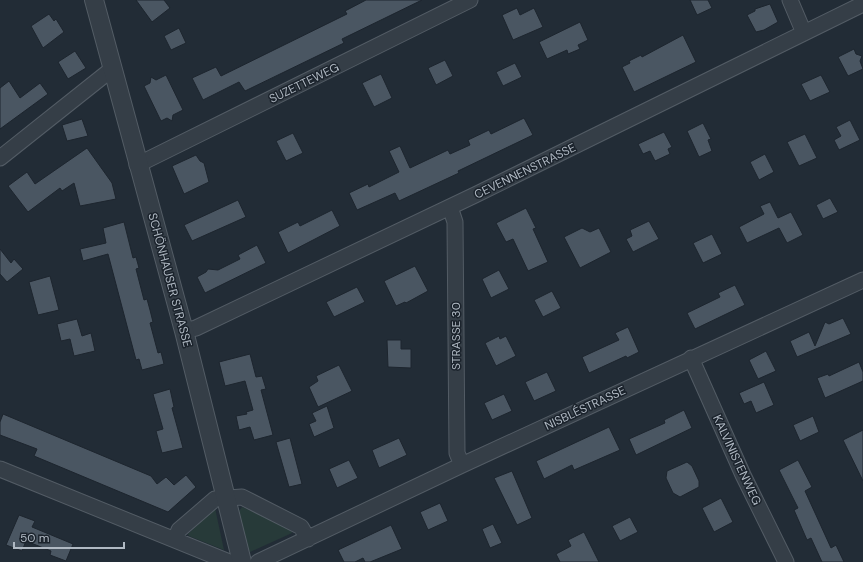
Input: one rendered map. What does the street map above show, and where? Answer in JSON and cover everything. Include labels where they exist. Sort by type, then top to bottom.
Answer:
[{"type":"street","name":"SCHÖNHAUSER STRASSE","points":[[94,0],[137,165],[184,331],[242,562]]},
{"type":"street","name":"SUZETTEWEG","points":[[137,165],[470,0]]},
{"type":"street","points":[[790,0],[804,33]]},
{"type":"street","name":"CEVENNENSTRASSE","points":[[184,331],[196,328],[450,207],[863,4]]},
{"type":"street","points":[[0,158],[112,69]]},
{"type":"street","name":"STRASSE 30","points":[[450,207],[456,222],[457,453],[462,465]]},
{"type":"street","name":"NISBLÉSTRASSE","points":[[258,562],[691,358],[863,280]]},
{"type":"street","name":"KALVINISTENWEG","points":[[691,358],[743,474],[786,562]]},
{"type":"street","points":[[0,468],[229,562]]},
{"type":"street","points":[[175,540],[179,530],[216,498],[242,497],[302,527],[308,539]]},
{"type":"green space","points":[[242,507],[291,528],[292,533],[250,552],[239,511]]},
{"type":"green space","points":[[215,508],[224,550],[189,536],[188,534]]},
{"type":"building","points":[[136,0],[164,0],[170,8],[152,22]]},
{"type":"building","points":[[366,0],[422,0],[342,39],[344,43],[245,91],[239,82],[203,100],[192,78],[216,67],[221,76],[347,14],[345,11]]},
{"type":"building","points":[[690,0],[708,0],[712,8],[697,15]]},
{"type":"building","points":[[770,4],[778,22],[764,30],[756,32],[747,15],[755,11],[755,9]]},
{"type":"building","points":[[517,8],[520,15],[534,8],[543,27],[513,40],[502,15]]},
{"type":"building","points":[[49,14],[54,21],[56,19],[64,32],[43,48],[31,26]]},
{"type":"building","points":[[580,22],[588,40],[578,45],[580,49],[568,54],[567,50],[547,59],[539,42]]},
{"type":"building","points":[[179,28],[186,43],[171,50],[164,36]]},
{"type":"building","points":[[683,35],[696,62],[634,92],[622,67],[630,63],[629,61],[641,55],[642,57]]},
{"type":"building","points":[[854,49],[856,54],[862,56],[860,61],[863,69],[848,76],[838,57]]},
{"type":"building","points":[[75,51],[86,68],[68,79],[58,62]]},
{"type":"building","points":[[445,60],[453,76],[436,85],[428,68]]},
{"type":"building","points":[[515,63],[522,77],[503,86],[496,72]]},
{"type":"building","points":[[381,74],[392,98],[374,107],[362,83]]},
{"type":"building","points":[[166,75],[183,110],[173,115],[172,121],[167,118],[161,121],[144,86],[150,83],[151,77],[156,80]]},
{"type":"building","points":[[821,75],[830,92],[810,101],[801,84]]},
{"type":"building","points":[[9,81],[20,98],[40,83],[48,94],[0,129],[0,88]]},
{"type":"building","points":[[524,118],[533,135],[458,171],[459,173],[399,201],[395,193],[357,210],[349,193],[368,184],[369,187],[399,172],[389,151],[400,146],[410,168],[448,150],[450,154],[470,145],[468,140],[489,130],[491,134]]},
{"type":"building","points":[[82,119],[88,136],[67,141],[62,125]]},
{"type":"building","points":[[850,120],[860,140],[839,150],[834,140],[841,136],[836,127]]},
{"type":"building","points":[[703,123],[711,139],[708,140],[712,151],[699,157],[687,131]]},
{"type":"building","points":[[664,132],[672,147],[668,149],[670,154],[655,161],[650,151],[643,154],[638,144]]},
{"type":"building","points":[[293,133],[303,153],[286,161],[276,141]]},
{"type":"building","points":[[805,134],[817,158],[799,166],[787,142]]},
{"type":"building","points":[[87,148],[112,183],[116,199],[80,206],[74,183],[62,191],[60,188],[28,212],[8,186],[27,172],[35,184]]},
{"type":"building","points":[[765,154],[774,172],[759,180],[750,162]]},
{"type":"building","points":[[196,155],[200,161],[204,163],[209,182],[184,194],[172,166]]},
{"type":"building","points":[[830,198],[838,212],[823,219],[816,205]]},
{"type":"building","points":[[238,200],[246,217],[192,241],[184,225]]},
{"type":"building","points":[[770,202],[778,218],[791,212],[803,235],[787,243],[779,228],[747,243],[739,227],[764,214],[760,206]]},
{"type":"building","points":[[526,208],[536,228],[533,229],[548,262],[528,271],[513,239],[506,242],[496,223]]},
{"type":"building","points":[[332,210],[340,226],[288,253],[278,232],[298,222],[300,226]]},
{"type":"building","points":[[649,221],[659,239],[633,252],[626,239],[632,236],[630,230]]},
{"type":"building","points":[[124,222],[133,258],[136,257],[139,268],[136,269],[144,300],[147,299],[150,310],[153,322],[150,323],[158,353],[161,352],[164,364],[142,370],[139,359],[136,360],[108,254],[83,261],[80,249],[106,243],[103,228]]},
{"type":"building","points":[[582,228],[590,232],[599,228],[611,252],[580,268],[564,237]]},
{"type":"building","points":[[712,234],[722,254],[703,263],[693,243]]},
{"type":"building","points":[[257,245],[266,263],[205,293],[197,277],[206,272],[208,269],[218,270],[240,259],[238,255]]},
{"type":"building","points":[[0,249],[11,263],[14,259],[23,269],[7,282],[0,274]]},
{"type":"building","points":[[415,266],[428,291],[406,303],[405,302],[396,306],[384,281]]},
{"type":"building","points":[[499,270],[509,289],[491,298],[482,279]]},
{"type":"building","points":[[50,276],[59,310],[38,315],[29,282]]},
{"type":"building","points":[[735,285],[745,305],[695,329],[687,313],[720,297],[718,293]]},
{"type":"building","points":[[357,287],[365,302],[334,317],[326,302]]},
{"type":"building","points":[[552,291],[561,308],[543,317],[534,300]]},
{"type":"building","points":[[843,318],[851,334],[797,357],[790,341],[809,332],[815,346],[825,322],[829,324]]},
{"type":"building","points":[[77,319],[82,336],[91,333],[95,351],[74,356],[70,339],[61,341],[57,324]]},
{"type":"building","points":[[628,327],[639,352],[627,358],[626,356],[589,373],[582,357],[619,340],[615,333]]},
{"type":"building","points":[[499,336],[500,339],[506,336],[516,356],[496,366],[485,343]]},
{"type":"building","points":[[387,340],[401,340],[401,349],[411,349],[411,368],[388,367]]},
{"type":"building","points":[[766,351],[776,371],[758,379],[749,360]]},
{"type":"building","points":[[250,354],[256,377],[262,376],[266,389],[261,390],[273,435],[254,440],[250,427],[239,430],[236,416],[247,414],[246,412],[253,410],[245,381],[225,386],[219,362]]},
{"type":"building","points":[[859,362],[863,372],[863,381],[825,398],[817,378],[828,374],[829,376]]},
{"type":"building","points":[[339,365],[352,391],[318,407],[309,387],[318,381],[316,376]]},
{"type":"building","points":[[547,372],[556,391],[534,401],[525,382]]},
{"type":"building","points":[[764,382],[774,405],[756,413],[751,401],[744,404],[739,393]]},
{"type":"building","points":[[170,389],[174,407],[172,408],[183,448],[162,453],[156,431],[163,429],[153,394]]},
{"type":"building","points":[[504,394],[512,411],[492,420],[484,403]]},
{"type":"building","points":[[327,406],[334,428],[314,437],[309,424],[316,421],[312,413]]},
{"type":"building","points":[[684,410],[692,428],[636,455],[629,439],[665,423],[664,420]]},
{"type":"building","points":[[3,414],[151,476],[157,484],[166,477],[174,485],[186,475],[196,487],[168,512],[34,456],[37,449],[0,435],[0,422]]},
{"type":"building","points":[[813,416],[819,432],[800,441],[793,425]]},
{"type":"building","points":[[609,427],[620,450],[574,470],[572,465],[544,479],[536,461]]},
{"type":"building","points":[[863,430],[863,481],[843,440]]},
{"type":"building","points":[[290,438],[302,484],[289,487],[276,442]]},
{"type":"building","points":[[399,438],[407,455],[379,468],[372,450]]},
{"type":"building","points":[[349,460],[358,478],[337,488],[329,469]]},
{"type":"building","points":[[798,460],[812,487],[805,491],[831,548],[836,545],[844,562],[822,562],[811,538],[807,540],[794,510],[798,508],[779,470]]},
{"type":"building","points":[[687,462],[692,466],[699,481],[699,487],[680,497],[673,493],[666,478],[667,471]]},
{"type":"building","points":[[512,471],[532,518],[517,525],[494,478]]},
{"type":"building","points":[[721,498],[733,522],[714,532],[702,508]]},
{"type":"building","points":[[440,503],[448,521],[428,530],[420,512]]},
{"type":"building","points":[[19,515],[35,521],[32,527],[73,544],[66,561],[50,555],[51,551],[26,541],[22,551],[6,545]]},
{"type":"building","points":[[630,517],[638,532],[620,541],[612,526]]},
{"type":"building","points":[[493,524],[502,543],[490,548],[482,529]]},
{"type":"building","points":[[391,525],[402,549],[370,562],[365,562],[363,558],[355,562],[344,562],[338,550]]},
{"type":"building","points":[[584,532],[599,562],[560,562],[556,554],[571,546],[568,540]]}]
